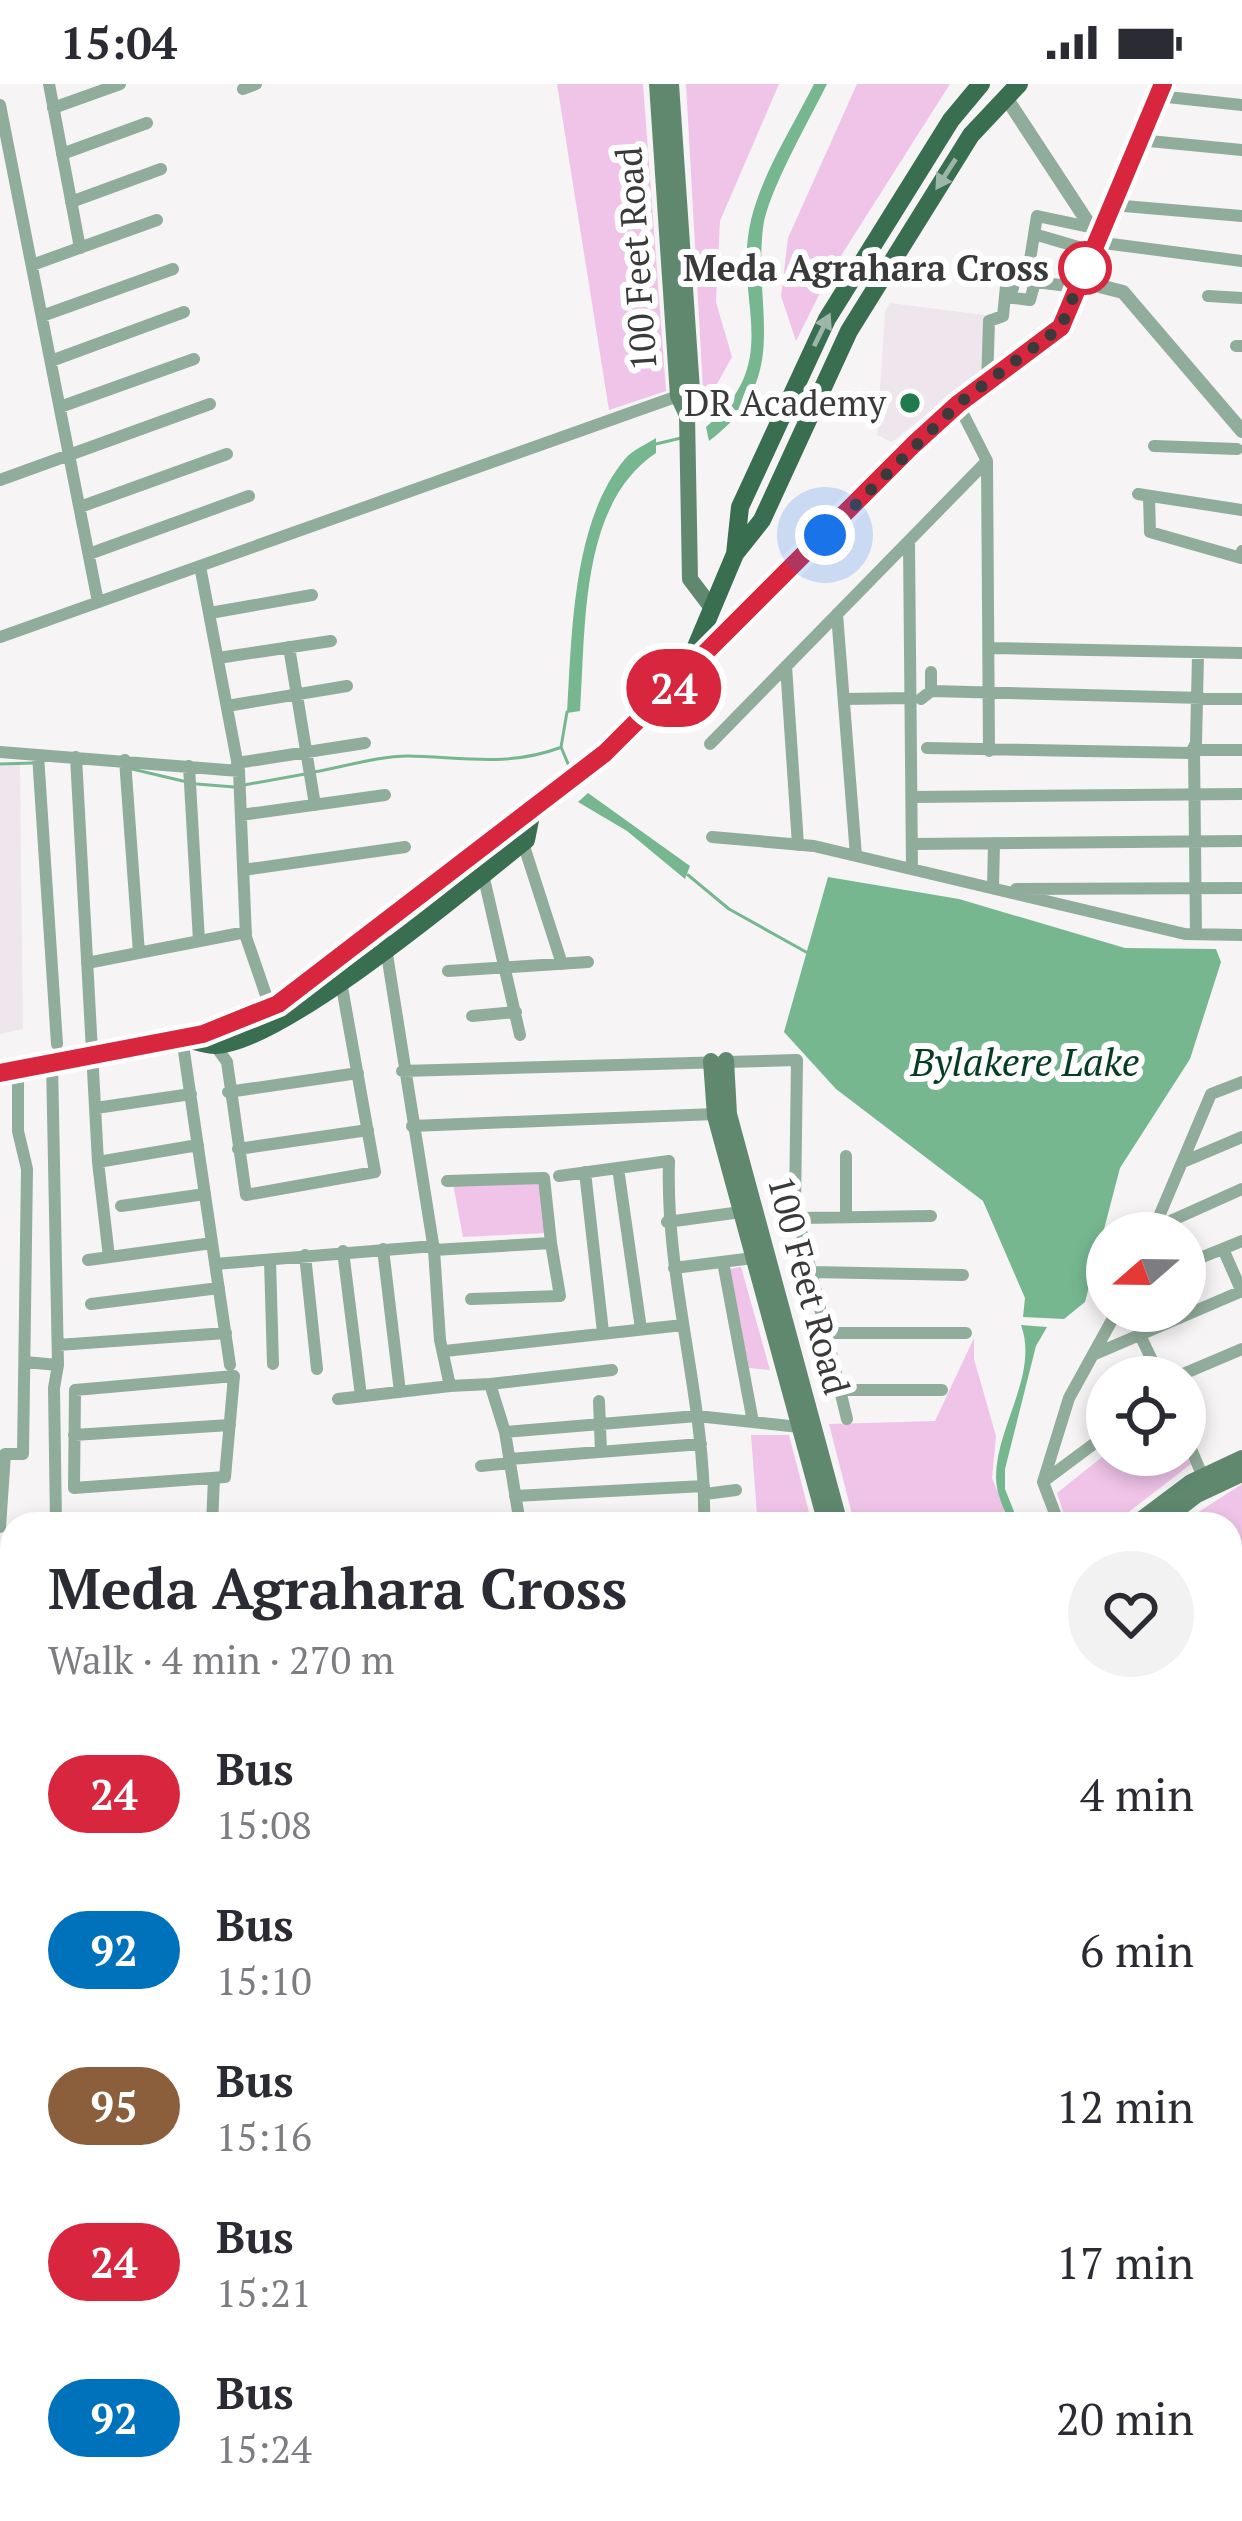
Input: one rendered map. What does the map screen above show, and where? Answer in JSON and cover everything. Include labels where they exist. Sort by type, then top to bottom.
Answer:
[{"type":"main road","name":"100 Feet Road","points":[[657,84],[678,396],[692,390],[671,84]]},
{"type":"main road","points":[[735,554],[740,507],[827,319],[951,120],[981,84]]},
{"type":"main road","points":[[682,680],[735,554],[761,520],[849,331],[971,135],[1012,90]]},
{"type":"main road","points":[[210,1039],[278,1004],[605,753],[958,404],[1061,327],[1095,237],[1161,90]]},
{"type":"main road","points":[[678,396],[687,415],[690,579],[712,608]]},
{"type":"main road","points":[[9,1070],[54,1053],[93,1055],[182,1038],[210,1039],[283,1018],[386,950],[523,843],[533,805]]},
{"type":"main road","name":"100 Feet Road","points":[[719,1061],[715,1114],[823,1512]]},
{"type":"main road","name":"100 Feet Road","points":[[719,1061],[729,1114],[837,1512]]},
{"type":"main road","points":[[1152,1512],[1203,1477],[1242,1458]]},
{"type":"main road","points":[[1175,1512],[1197,1495],[1242,1474]]},
{"type":"street","points":[[49,84],[80,248]]},
{"type":"street","points":[[53,108],[120,84]]},
{"type":"street","points":[[1012,90],[1095,237]]},
{"type":"street","points":[[1161,90],[1242,105]]},
{"type":"street","points":[[0,105],[98,602]]},
{"type":"street","points":[[62,154],[147,123]]},
{"type":"street","points":[[1139,140],[1242,150]]},
{"type":"street","points":[[71,202],[161,169]]},
{"type":"street","points":[[1112,205],[1242,216]]},
{"type":"street","points":[[987,384],[989,321],[1003,316],[1018,266],[1029,266],[1037,216],[1095,237]]},
{"type":"street","points":[[32,265],[157,220]]},
{"type":"street","points":[[1034,234],[1095,237],[1242,261]]},
{"type":"street","points":[[42,316],[173,268]]},
{"type":"street","points":[[1005,297],[1030,300],[1035,282],[1123,292],[1242,431]]},
{"type":"street","points":[[1208,296],[1242,298]]},
{"type":"street","points":[[50,361],[184,312]]},
{"type":"street","points":[[60,407],[194,358]]},
{"type":"street","points":[[0,637],[678,396]]},
{"type":"street","points":[[0,480],[210,404]]},
{"type":"street","points":[[958,404],[987,461],[989,752]]},
{"type":"street","points":[[1154,446],[1237,449]]},
{"type":"street","points":[[80,508],[226,454]]},
{"type":"street","points":[[710,744],[987,461]]},
{"type":"street","points":[[1240,560],[1150,532],[1143,495],[1242,510]]},
{"type":"street","points":[[89,554],[249,496]]},
{"type":"street","points":[[909,541],[921,696],[912,796],[913,869]]},
{"type":"street","points":[[200,566],[238,767],[246,932],[269,1004]]},
{"type":"street","points":[[210,613],[312,596]]},
{"type":"street","points":[[838,614],[856,856]]},
{"type":"street","points":[[218,658],[331,641]]},
{"type":"street","points":[[289,647],[315,805]]},
{"type":"street","points":[[990,648],[1242,653]]},
{"type":"street","points":[[1196,934],[1198,655]]},
{"type":"street","points":[[785,666],[798,845]]},
{"type":"street","points":[[921,696],[931,672]]},
{"type":"street","points":[[227,706],[346,686]]},
{"type":"street","points":[[844,699],[991,692],[1242,699]]},
{"type":"street","points":[[0,752],[238,767],[365,743]]},
{"type":"street","points":[[927,748],[989,752],[1242,750]]},
{"type":"street","points":[[38,755],[54,1053],[56,1512]]},
{"type":"street","points":[[76,757],[98,1162],[109,1257]]},
{"type":"street","points":[[125,760],[139,953]]},
{"type":"street","points":[[189,766],[199,941]]},
{"type":"street","points":[[912,796],[1242,794]]},
{"type":"street","points":[[241,815],[386,795]]},
{"type":"street","points":[[712,836],[856,856],[1196,934],[1242,935]]},
{"type":"street","points":[[912,844],[1242,841]]},
{"type":"street","points":[[523,843],[562,964]]},
{"type":"street","points":[[994,843],[995,889]]},
{"type":"street","points":[[243,870],[405,847]]},
{"type":"street","points":[[483,874],[520,1035]]},
{"type":"street","points":[[995,889],[1242,888]]},
{"type":"street","points":[[382,923],[402,1071],[434,1248],[450,1387]]},
{"type":"street","points":[[87,963],[246,932]]},
{"type":"street","points":[[210,1039],[226,1062],[246,1195],[375,1172],[337,958]]},
{"type":"street","points":[[448,971],[588,962]]},
{"type":"street","points":[[472,1016],[516,1012]]},
{"type":"street","points":[[182,1038],[230,1365]]},
{"type":"street","points":[[402,1071],[797,1060],[793,1137],[798,1218],[847,1419]]},
{"type":"street","points":[[1,1512],[5,1454],[23,1454],[25,1362],[26,1152],[9,1070]]},
{"type":"street","points":[[228,1093],[358,1072]]},
{"type":"street","points":[[1161,1212],[1211,1094],[1242,1082]]},
{"type":"street","points":[[95,1108],[191,1094]]},
{"type":"street","points":[[412,1126],[715,1114]]},
{"type":"street","points":[[238,1149],[368,1130]]},
{"type":"street","points":[[1183,1162],[1242,1137]]},
{"type":"street","points":[[98,1162],[198,1144]]},
{"type":"street","points":[[846,1156],[847,1217]]},
{"type":"street","points":[[559,1176],[669,1161],[667,1222],[701,1444],[704,1512]]},
{"type":"street","points":[[618,1168],[641,1328]]},
{"type":"street","points":[[585,1172],[604,1332]]},
{"type":"street","points":[[447,1181],[544,1178],[560,1296],[471,1300]]},
{"type":"street","points":[[1193,1212],[1242,1189]]},
{"type":"street","points":[[28,1192],[53,1190]]},
{"type":"street","points":[[121,1207],[205,1194]]},
{"type":"street","points":[[667,1222],[741,1212]]},
{"type":"street","points":[[798,1218],[932,1216]]},
{"type":"street","points":[[1206,1256],[1242,1241]]},
{"type":"street","points":[[215,1264],[343,1251],[551,1243]]},
{"type":"street","points":[[88,1260],[212,1244]]},
{"type":"street","points":[[383,1249],[400,1392]]},
{"type":"street","points":[[1094,1355],[1242,1291],[1223,1249]]},
{"type":"street","points":[[343,1251],[361,1396]]},
{"type":"street","points":[[305,1255],[317,1369]]},
{"type":"street","points":[[674,1268],[754,1258]]},
{"type":"street","points":[[270,1261],[273,1364]]},
{"type":"street","points":[[723,1262],[753,1423]]},
{"type":"street","points":[[811,1272],[963,1275]]},
{"type":"street","points":[[92,1304],[219,1288]]},
{"type":"street","points":[[445,1351],[683,1325]]},
{"type":"street","points":[[1054,1512],[1042,1482],[1069,1398],[1106,1332]]},
{"type":"street","points":[[58,1345],[226,1333]]},
{"type":"street","points":[[826,1333],[966,1333]]},
{"type":"street","points":[[1140,1335],[1150,1356]]},
{"type":"street","points":[[1206,1364],[1242,1349]]},
{"type":"street","points":[[25,1362],[58,1365]]},
{"type":"street","points":[[338,1399],[612,1370]]},
{"type":"street","points":[[235,1376],[226,1477],[74,1488],[74,1435],[75,1390],[235,1376]]},
{"type":"street","points":[[490,1384],[505,1432],[518,1512]]},
{"type":"street","points":[[840,1390],[942,1390]]},
{"type":"street","points":[[599,1401],[601,1452]]},
{"type":"street","points":[[505,1432],[697,1416],[800,1427]]},
{"type":"street","points":[[74,1435],[230,1425]]},
{"type":"street","points":[[482,1466],[701,1444]]},
{"type":"street","points":[[1042,1482],[1086,1450]]},
{"type":"street","points":[[213,1512],[214,1478]]},
{"type":"street","points":[[515,1496],[736,1490]]},
{"type":"shaded area","points":[[557,84],[643,84],[666,391],[609,410]]},
{"type":"shaded area","points":[[686,84],[779,84],[720,221],[716,302],[732,357],[704,407]]},
{"type":"shaded area","points":[[857,84],[950,84],[830,273],[796,341],[781,296],[788,238]]},
{"type":"shaded area","name":"DR Academy","points":[[890,303],[985,315],[982,371],[892,442],[877,435],[885,311]]},
{"type":"shaded area","points":[[20,765],[23,1029],[0,1034],[0,766]]},
{"type":"shaded area","points":[[539,1182],[547,1233],[463,1237],[453,1184]]},
{"type":"shaded area","points":[[741,1267],[770,1370],[749,1368],[729,1269]]},
{"type":"shaded area","points":[[974,1338],[974,1359],[996,1436],[992,1478],[1006,1512],[851,1512],[829,1424],[935,1421]]},
{"type":"shaded area","points":[[751,1435],[789,1435],[809,1512],[757,1512]]},
{"type":"shaded area","points":[[1086,1470],[1086,1476],[1175,1476],[1129,1512],[1063,1512],[1057,1493]]},
{"type":"shaded area","points":[[1242,1484],[1242,1512],[1199,1512]]},
{"type":"water","points":[[814,84],[827,84],[781,176],[763,228],[760,369],[735,417],[709,441],[706,427],[730,402],[744,378],[750,353],[747,250],[756,203]]},
{"type":"water","points":[[656,438],[656,453],[631,475],[612,503],[600,535],[586,607],[580,711],[567,713],[578,580],[594,514],[625,459]]},
{"type":"water","points":[[588,793],[690,866],[685,879],[627,831],[578,802]]},
{"type":"water","name":"Bylakere Lake","points":[[828,877],[959,899],[1125,948],[1216,949],[1221,962],[1190,1059],[1120,1168],[1109,1212],[1086,1212],[1086,1298],[1064,1319],[1023,1317],[1025,1298],[983,1201],[836,1089],[784,1032]]},
{"type":"water","points":[[1021,1325],[1047,1327],[1036,1346],[1005,1469],[1005,1489],[1014,1512],[1006,1512],[996,1477],[998,1458],[1021,1381],[1025,1344]]},
{"type":"waterway","points":[[656,444],[681,438]]},
{"type":"waterway","points":[[567,712],[561,747],[569,766]]},
{"type":"waterway","points":[[314,772],[397,756],[503,759],[559,748]]},
{"type":"waterway","points":[[0,764],[34,763]]},
{"type":"waterway","points":[[132,769],[187,782]]},
{"type":"waterway","points":[[244,785],[305,774]]},
{"type":"waterway","points":[[197,784],[234,787]]},
{"type":"waterway","points":[[688,875],[729,909],[806,952]]},
{"type":"bus line","name":"24","points":[[0,1073],[203,1034],[278,1004],[511,820],[605,753],[913,445],[958,404],[1061,327],[1163,84]]},
{"type":"place","name":"Meda Agrahara Cross","points":[[1085,268]]},
{"type":"place","name":"DR Academy","points":[[910,403]]},
{"type":"route","points":[[825,535],[958,404],[1061,327],[1085,268]]}]
